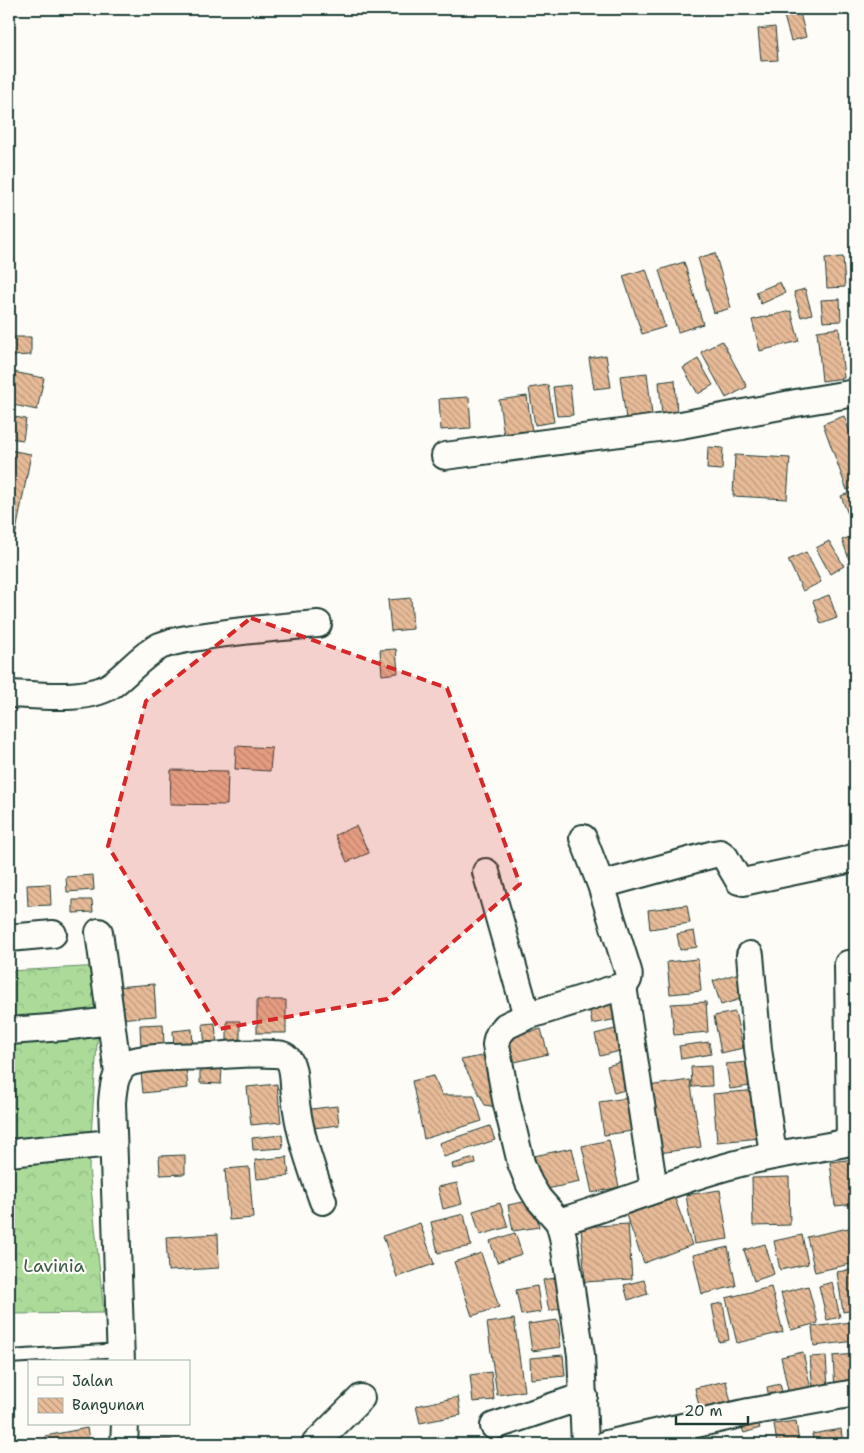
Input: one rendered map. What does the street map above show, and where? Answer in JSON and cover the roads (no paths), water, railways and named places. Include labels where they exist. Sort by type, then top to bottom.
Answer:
[{"type":"street","points":[[445,456],[681,425],[855,394]]},
{"type":"street","points":[[9,694],[62,696],[90,694],[112,685],[139,660],[161,646],[187,639],[245,630],[318,624]]},
{"type":"street","points":[[583,838],[601,885],[629,977],[623,986],[527,1016],[502,1029],[496,1045],[506,1100],[521,1163],[529,1183],[538,1198],[559,1222],[576,1315],[584,1396],[585,1444]]},
{"type":"street","points":[[601,885],[720,853],[725,857],[738,881],[743,882],[855,857]]},
{"type":"street","points":[[486,872],[527,1016]]},
{"type":"street","points":[[99,932],[118,1073],[113,1090],[112,1143],[121,1356]]},
{"type":"street","points":[[9,938],[53,934]]},
{"type":"street","points":[[750,955],[758,1049],[773,1155]]},
{"type":"street","points":[[559,1222],[654,1189],[729,1166],[773,1155],[853,1142],[848,964]]},
{"type":"street","points":[[623,986],[654,1189]]},
{"type":"street","points":[[9,1031],[110,1021]]},
{"type":"street","points":[[118,1073],[130,1062],[147,1059],[263,1053],[283,1055],[291,1065],[304,1140],[323,1201]]},
{"type":"street","points":[[9,1153],[112,1143]]},
{"type":"street","points":[[606,1444],[749,1412],[855,1393]]},
{"type":"street","points":[[494,1426],[584,1396]]},
{"type":"street","points":[[315,1444],[361,1398]]},
{"type":"street","points":[[124,1444],[125,1426]]},
{"type":"lane","points":[[9,1357],[121,1356]]},
{"type":"park label","name":"Lavinia","points":[[54,1266]]}]
